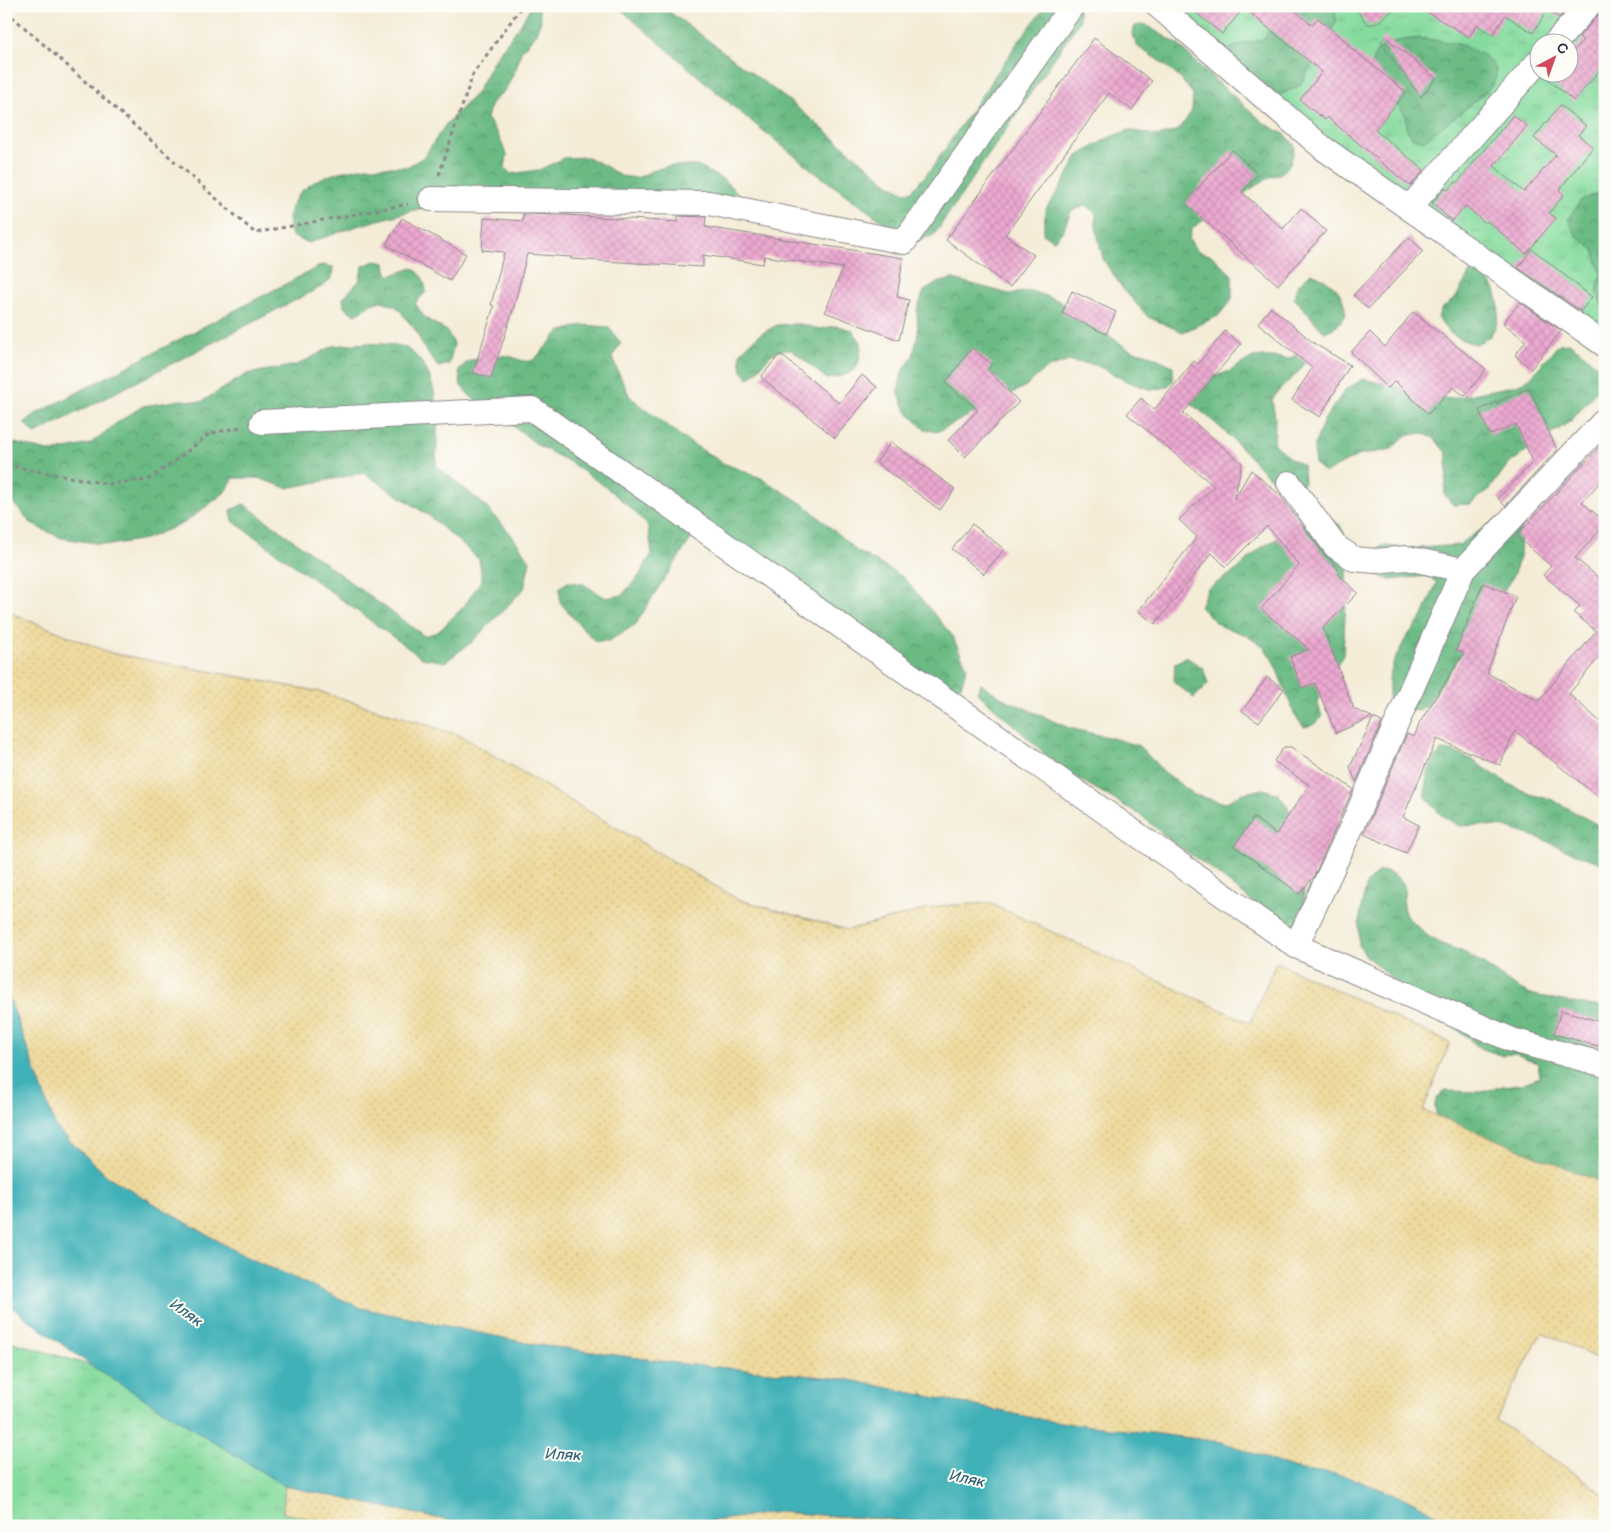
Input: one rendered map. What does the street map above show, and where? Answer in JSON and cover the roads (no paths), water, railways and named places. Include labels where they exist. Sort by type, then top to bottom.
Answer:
[{"type":"street","points":[[431,199],[709,203],[904,242],[1072,6]]},
{"type":"street","points":[[1158,6],[1323,148],[1605,345]]},
{"type":"street","points":[[1565,32],[1588,6]]},
{"type":"street","points":[[1409,208],[1528,73]]},
{"type":"street","points":[[262,422],[532,409],[1296,946],[1512,1040],[1605,1064]]},
{"type":"street","points":[[1296,946],[1353,824],[1464,570],[1605,420]]},
{"type":"street","points":[[1289,483],[1335,546],[1354,559],[1375,561],[1407,558],[1464,570]]},
{"type":"water","name":"Иляк","points":[[6,989],[56,1128],[107,1176],[240,1254],[361,1308],[532,1344],[684,1364],[845,1379],[1043,1420],[1222,1442],[1295,1469],[1342,1475],[1412,1501],[1458,1526],[929,1526],[912,1521],[778,1512],[676,1526],[474,1526],[285,1486],[92,1366],[6,1303]]}]
